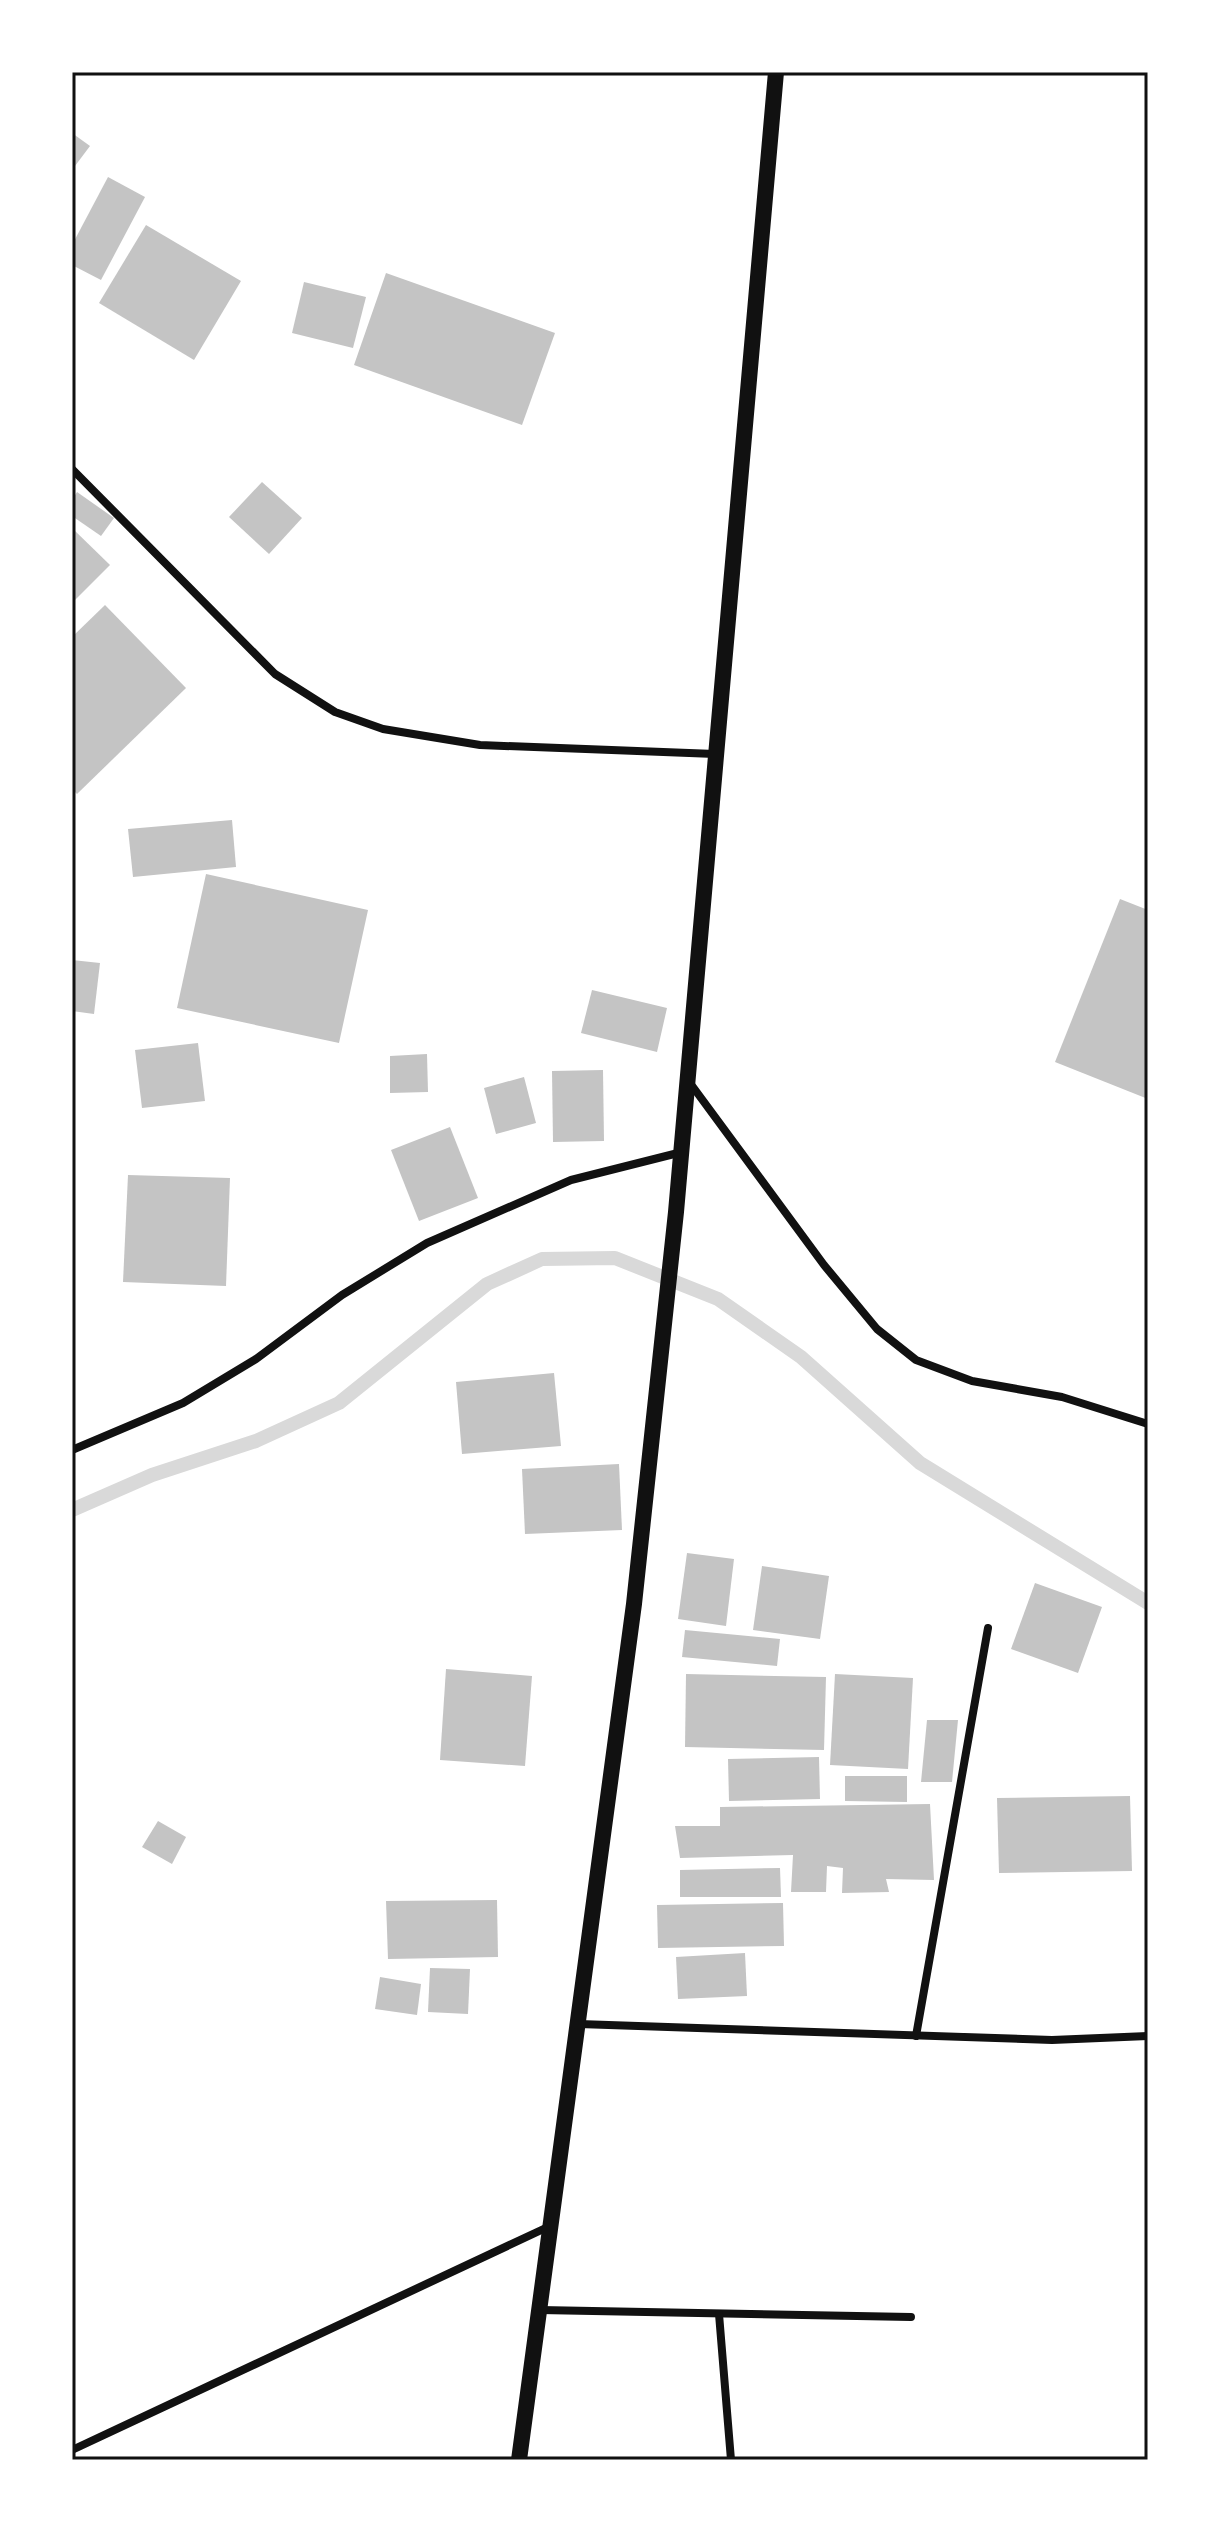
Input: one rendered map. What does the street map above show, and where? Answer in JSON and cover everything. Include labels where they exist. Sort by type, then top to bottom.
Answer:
[{"type":"main road","points":[[519,2460],[634,1604],[690,1082],[715,754],[776,72]]},
{"type":"street","points":[[72,469],[275,674],[335,712],[383,729],[480,745],[715,754]]},
{"type":"street","points":[[690,1082],[833,1276],[877,1329],[916,1360],[972,1381],[1062,1397],[1148,1424]]},
{"type":"street","points":[[72,1450],[183,1403],[256,1359],[342,1295],[427,1243],[571,1180],[682,1152]]},
{"type":"street","points":[[916,2036],[988,1628]]},
{"type":"street","points":[[579,2024],[1052,2040],[1148,2036]]},
{"type":"street","points":[[72,2450],[551,2225]]},
{"type":"street","points":[[539,2310],[911,2317]]},
{"type":"street","points":[[719,2314],[731,2460]]},
{"type":"building","points":[[72,133],[90,146],[72,170]]},
{"type":"building","points":[[108,177],[145,197],[101,280],[72,265],[72,245]]},
{"type":"building","points":[[146,225],[241,281],[194,360],[99,303]]},
{"type":"building","points":[[386,273],[555,333],[522,425],[354,365]]},
{"type":"building","points":[[304,282],[366,297],[353,348],[292,333]]},
{"type":"building","points":[[262,482],[302,518],[269,554],[229,517]]},
{"type":"building","points":[[77,492],[114,518],[101,536],[72,516],[72,500]]},
{"type":"building","points":[[72,528],[110,565],[72,603]]},
{"type":"building","points":[[105,605],[186,688],[77,794],[72,789],[72,637]]},
{"type":"building","points":[[232,820],[236,867],[133,877],[128,829]]},
{"type":"building","points":[[206,874],[368,910],[339,1043],[177,1008]]},
{"type":"building","points":[[1120,899],[1148,910],[1148,1099],[1055,1062]]},
{"type":"building","points":[[72,960],[100,963],[94,1014],[72,1011]]},
{"type":"building","points":[[592,990],[667,1008],[657,1052],[581,1033]]},
{"type":"building","points":[[198,1043],[205,1101],[142,1108],[135,1050]]},
{"type":"building","points":[[427,1054],[428,1092],[390,1093],[390,1056]]},
{"type":"building","points":[[603,1070],[604,1141],[553,1142],[552,1071]]},
{"type":"building","points":[[524,1077],[536,1123],[496,1134],[484,1088]]},
{"type":"building","points":[[450,1127],[478,1198],[419,1221],[391,1150]]},
{"type":"building","points":[[128,1175],[230,1178],[226,1286],[123,1282]]},
{"type":"building","points":[[554,1373],[561,1446],[462,1454],[456,1382]]},
{"type":"building","points":[[619,1464],[622,1530],[525,1534],[522,1469]]},
{"type":"building","points":[[687,1553],[734,1559],[726,1626],[678,1619]]},
{"type":"building","points":[[762,1566],[829,1576],[820,1639],[753,1630]]},
{"type":"building","points":[[1035,1583],[1102,1607],[1078,1673],[1011,1649]]},
{"type":"building","points":[[685,1630],[780,1639],[777,1666],[682,1657]]},
{"type":"building","points":[[446,1669],[532,1676],[525,1766],[440,1760]]},
{"type":"building","points":[[686,1674],[826,1677],[824,1750],[685,1747]]},
{"type":"building","points":[[835,1674],[913,1678],[908,1769],[830,1765]]},
{"type":"building","points":[[927,1720],[958,1720],[952,1782],[921,1782]]},
{"type":"building","points":[[819,1757],[820,1799],[729,1801],[728,1759]]},
{"type":"building","points":[[845,1776],[907,1776],[907,1802],[845,1801]]},
{"type":"building","points":[[1130,1796],[1132,1871],[999,1873],[997,1798]]},
{"type":"building","points":[[930,1804],[934,1880],[886,1879],[889,1892],[842,1893],[843,1868],[827,1866],[826,1892],[791,1892],[793,1855],[680,1858],[675,1826],[720,1826],[720,1807]]},
{"type":"building","points":[[158,1821],[186,1837],[172,1864],[142,1847]]},
{"type":"building","points":[[780,1868],[781,1897],[680,1897],[680,1870]]},
{"type":"building","points":[[497,1900],[498,1957],[388,1959],[386,1901]]},
{"type":"building","points":[[783,1903],[784,1946],[658,1948],[657,1905]]},
{"type":"building","points":[[745,1953],[747,1996],[678,1999],[676,1957]]},
{"type":"building","points":[[430,1968],[470,1969],[468,2014],[428,2012]]},
{"type":"building","points":[[380,1977],[421,1984],[417,2015],[375,2009]]},
{"type":"waterway","points":[[72,1510],[152,1475],[256,1441],[339,1403],[487,1284],[542,1259],[615,1258],[718,1299],[801,1357],[920,1463],[1148,1603]]}]
